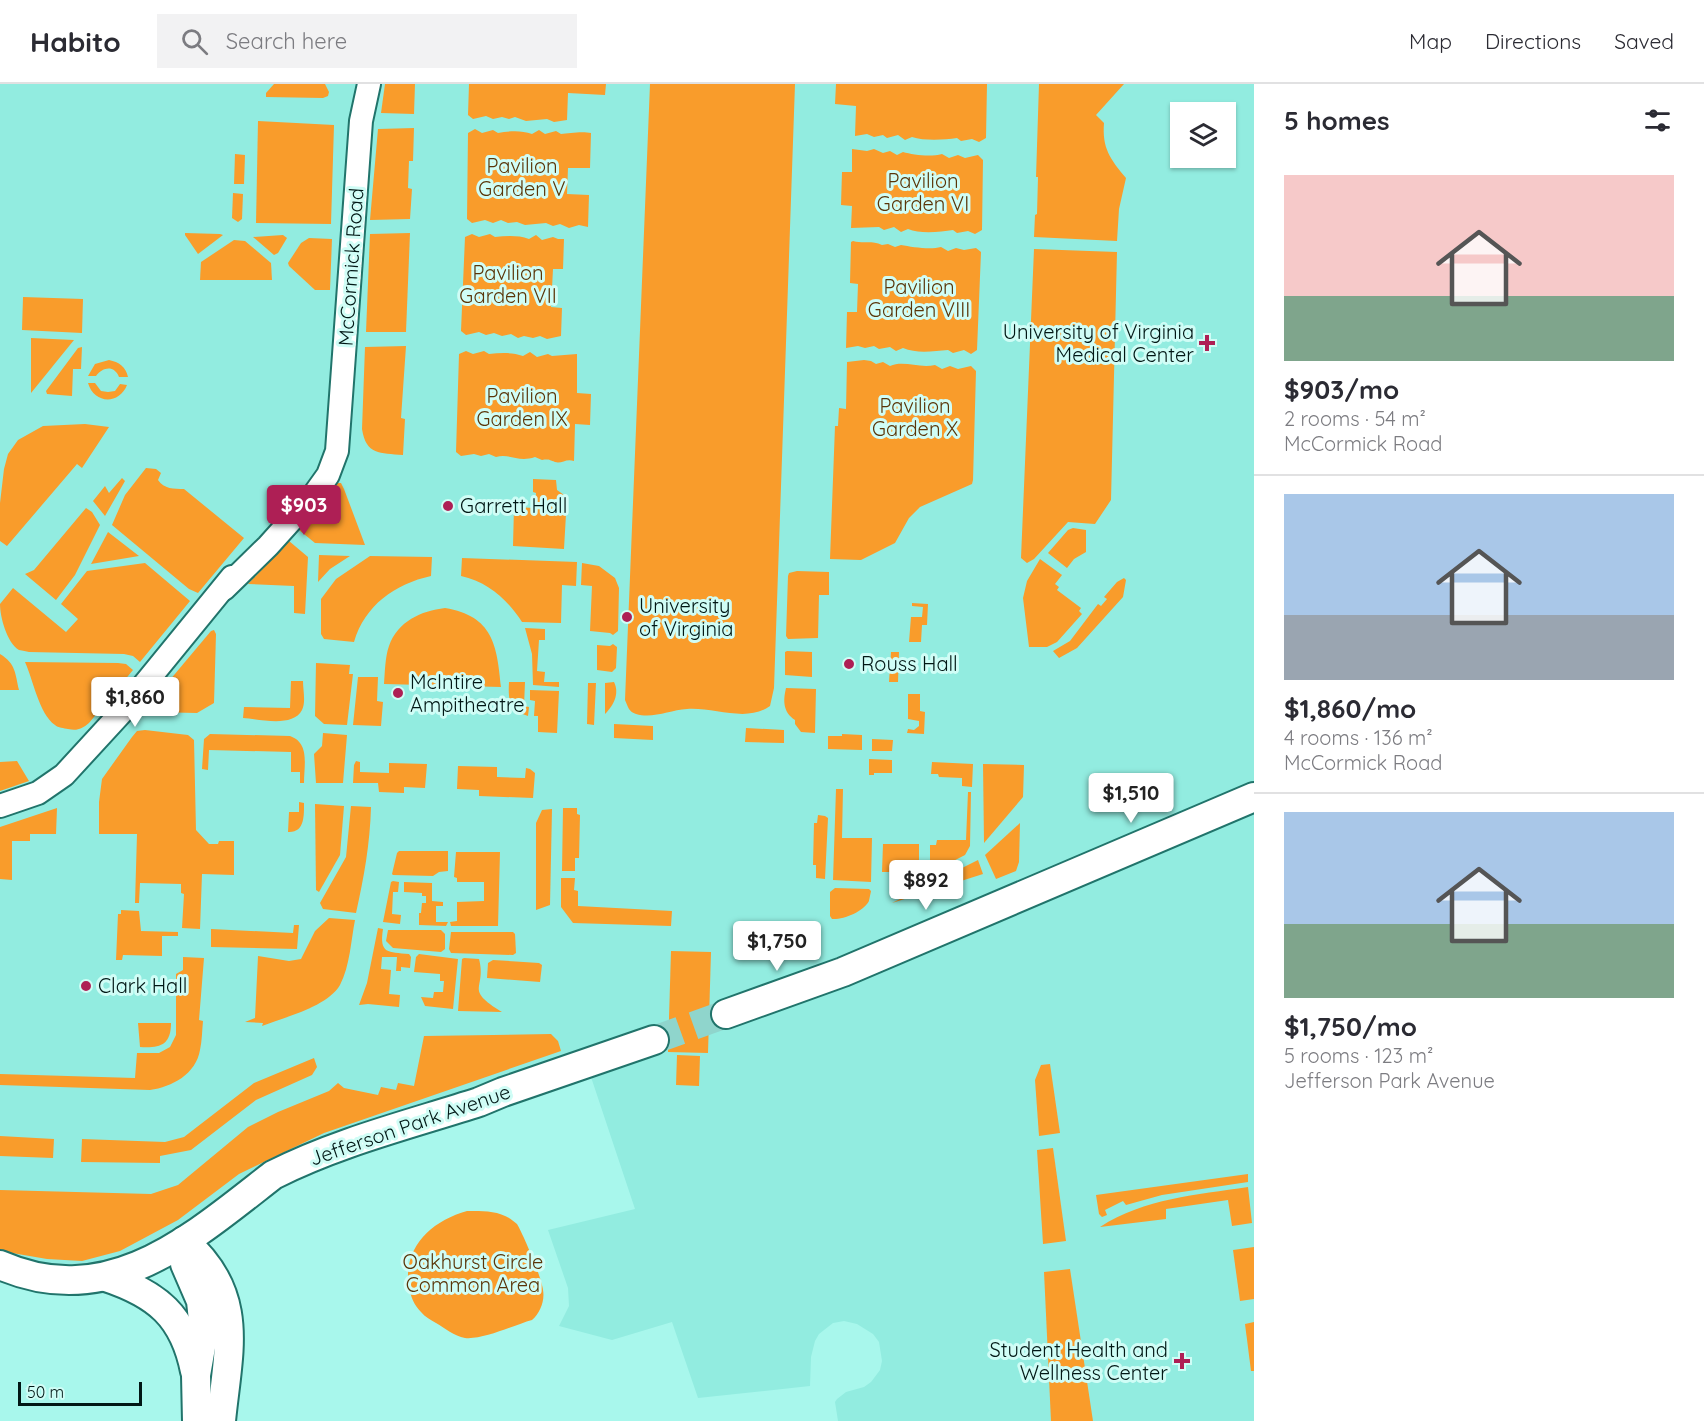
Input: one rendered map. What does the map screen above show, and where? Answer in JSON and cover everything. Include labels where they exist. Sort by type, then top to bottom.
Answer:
[{"type":"main road","points":[[726,1014],[843,972],[1254,796]]},
{"type":"main road","name":"Jefferson Park Avenue","points":[[105,1277],[127,1271],[155,1259],[283,1170],[330,1151],[479,1102],[654,1040]]},
{"type":"main road","points":[[184,1241],[185,1264],[201,1301],[203,1313],[204,1330],[196,1375],[196,1421]]},
{"type":"main road","points":[[184,1241],[199,1254],[222,1293],[228,1314],[230,1333],[221,1421]]},
{"type":"main road","points":[[0,1265],[42,1277],[73,1280],[105,1277],[141,1290],[171,1314],[184,1334],[192,1353],[196,1375]]},
{"type":"street","name":"McCormick Road","points":[[0,806],[38,793],[64,775],[121,713],[224,589],[268,546],[313,496],[328,475],[337,451],[361,121],[369,84]]},
{"type":"shaded area","name":"University of Virginia","points":[[0,84],[1254,84],[1254,1421],[838,1421],[835,1402],[837,1399],[846,1392],[864,1387],[871,1382],[880,1370],[882,1361],[879,1342],[873,1334],[857,1324],[844,1321],[833,1323],[819,1334],[811,1357],[810,1386],[698,1398],[672,1322],[612,1340],[559,1326],[569,1306],[568,1288],[548,1230],[635,1209],[591,1077],[479,1117],[396,1142],[289,1182],[173,1266],[149,1278],[105,1294],[0,1277]]},
{"type":"green space","points":[[274,84],[325,84],[329,92],[328,96],[323,98],[266,97],[266,93]]},
{"type":"green space","points":[[385,84],[415,84],[414,114],[381,113]]},
{"type":"green space","points":[[469,84],[606,84],[605,95],[568,93],[567,120],[554,122],[547,119],[526,121],[515,117],[493,119],[486,116],[473,119],[468,115]]},
{"type":"green space","points":[[650,84],[795,84],[774,688],[770,706],[751,713],[687,709],[642,715],[632,712],[625,700]]},
{"type":"green space","name":"Pavilion Garden VI","points":[[836,84],[987,84],[986,138],[979,142],[972,139],[961,141],[957,138],[934,140],[912,137],[905,140],[898,135],[887,138],[883,135],[874,137],[867,134],[855,136],[856,106],[835,104]]},
{"type":"green space","points":[[1039,84],[1124,84],[1096,115],[1104,123],[1104,139],[1108,153],[1126,178],[1119,209],[1117,241],[1034,237],[1035,215],[1037,214]]},
{"type":"green space","points":[[258,121],[334,125],[331,224],[256,223]]},
{"type":"green space","points":[[414,128],[413,161],[409,161],[408,188],[412,189],[410,219],[370,220],[378,129]]},
{"type":"green space","name":"Pavilion Garden V","points":[[475,129],[482,133],[493,130],[498,133],[515,131],[532,134],[539,130],[545,134],[556,131],[561,134],[591,133],[590,168],[568,168],[567,194],[589,195],[588,227],[579,225],[569,228],[560,224],[553,226],[546,223],[525,225],[501,220],[493,223],[485,220],[472,223],[467,219],[468,133]]},
{"type":"green space","name":"Pavilion Garden VI","points":[[852,149],[867,151],[874,149],[883,153],[890,151],[897,155],[903,152],[922,155],[942,154],[949,158],[958,155],[965,158],[978,155],[983,160],[982,230],[975,234],[968,231],[957,233],[953,230],[924,232],[908,229],[901,232],[894,227],[884,230],[879,227],[851,228],[852,206],[841,205],[842,172],[852,172]]},
{"type":"green space","points":[[235,154],[245,155],[244,184],[234,184]]},
{"type":"green space","points":[[233,193],[243,194],[242,219],[238,222],[232,218]]},
{"type":"green space","points":[[185,233],[220,234],[223,235],[198,254]]},
{"type":"green space","points":[[410,233],[406,332],[366,332],[370,234]]},
{"type":"green space","name":"Pavilion Garden VII","points":[[472,234],[479,237],[490,234],[495,237],[516,236],[529,239],[536,235],[542,240],[553,237],[564,239],[563,269],[553,269],[551,307],[562,308],[561,336],[547,339],[540,336],[518,338],[511,334],[486,335],[479,332],[466,335],[461,331],[465,237]]},
{"type":"green space","points":[[283,235],[287,238],[278,253],[274,255],[253,237]]},
{"type":"green space","points":[[309,238],[332,239],[330,290],[315,290],[289,266],[288,263],[301,243]]},
{"type":"green space","points":[[234,240],[245,241],[271,263],[272,280],[200,280],[201,262]]},
{"type":"green space","name":"Pavilion Garden VIII","points":[[851,242],[888,244],[895,247],[901,245],[941,247],[948,251],[956,248],[964,250],[976,248],[981,252],[977,350],[971,354],[964,350],[953,353],[948,350],[920,352],[903,348],[896,351],[890,347],[879,349],[874,346],[846,348],[847,312],[857,312],[858,284],[850,283]]},
{"type":"green space","points":[[1034,249],[1117,252],[1111,500],[1095,524],[1068,522],[1034,559],[1027,563],[1021,558]]},
{"type":"green space","points":[[23,297],[83,299],[82,333],[22,330]]},
{"type":"green space","points":[[31,338],[74,340],[31,393]]},
{"type":"green space","points":[[406,346],[401,418],[405,419],[403,455],[381,453],[367,444],[362,429],[365,347]]},
{"type":"green space","points":[[82,347],[81,369],[73,369],[72,396],[47,394],[46,391],[78,348]]},
{"type":"green space","name":"Pavilion Garden IX","points":[[466,351],[473,354],[484,351],[489,354],[510,353],[523,356],[530,352],[537,357],[548,354],[552,356],[577,354],[577,393],[591,394],[590,425],[575,424],[574,461],[557,462],[535,457],[524,459],[496,457],[489,454],[461,456],[456,452],[459,354]]},
{"type":"green space","points":[[109,360],[122,366],[128,377],[119,377],[111,369],[102,371],[96,376],[88,376],[95,364]]},
{"type":"green space","name":"Pavilion Garden X","points":[[864,360],[876,364],[883,362],[890,366],[895,364],[935,365],[942,369],[950,366],[958,369],[971,366],[976,371],[973,480],[972,484],[920,507],[909,518],[895,543],[861,560],[830,559],[835,426],[838,426],[839,408],[846,409],[847,362]]},
{"type":"green space","points":[[88,383],[95,383],[101,391],[108,392],[115,391],[120,384],[127,385],[118,396],[107,399],[96,395]]},
{"type":"green space","points":[[85,424],[109,427],[82,468],[77,464],[7,546],[0,541],[0,503],[8,454],[18,440],[43,426]]},
{"type":"green space","points":[[146,468],[156,469],[161,473],[158,480],[166,487],[184,489],[244,538],[198,593],[189,589],[112,525],[125,495]]},
{"type":"green space","points":[[122,478],[125,481],[105,516],[93,501],[105,486],[109,493]]},
{"type":"green space","points":[[533,479],[556,480],[557,490],[567,497],[564,549],[513,546],[514,507],[535,508],[536,493],[533,492]]},
{"type":"green space","points":[[337,483],[341,483],[344,489],[365,545],[315,543],[299,530],[309,519],[314,522],[331,501],[325,495]]},
{"type":"green space","points":[[86,508],[92,512],[100,525],[75,575],[56,600],[25,574],[34,570]]},
{"type":"green space","points":[[1073,528],[1086,530],[1086,552],[1074,559],[1067,568],[1048,553],[1068,530]]},
{"type":"green space","points":[[108,532],[139,556],[91,564]]},
{"type":"green space","points":[[289,541],[308,557],[305,614],[294,613],[294,586],[248,584]]},
{"type":"green space","points":[[319,555],[350,556],[330,569],[318,582]]},
{"type":"green space","points":[[370,556],[432,557],[431,576],[405,584],[383,598],[366,617],[354,642],[324,639],[321,634],[321,599],[336,579]]},
{"type":"green space","points":[[462,558],[577,562],[576,586],[562,585],[561,623],[522,622],[496,593],[480,582],[461,576]]},
{"type":"green space","points":[[1040,559],[1062,575],[1055,584],[1059,587],[1057,590],[1081,608],[1079,611],[1082,614],[1057,642],[1047,647],[1029,647],[1023,598],[1027,581]]},
{"type":"green space","points":[[145,563],[190,601],[140,662],[133,656],[124,654],[29,652],[19,650],[11,642],[1,616],[0,604],[13,588],[66,632],[78,619],[61,604],[87,571]]},
{"type":"green space","points":[[582,563],[599,566],[615,578],[619,588],[618,631],[613,635],[590,631],[592,586],[581,585]]},
{"type":"green space","points":[[829,572],[829,595],[819,595],[818,638],[788,639],[786,636],[788,576],[789,573]]},
{"type":"green space","points":[[1124,578],[1126,580],[1123,597],[1077,648],[1059,658],[1053,651],[1070,641],[1098,604],[1101,606],[1107,599],[1104,597],[1117,582]]},
{"type":"green space","points":[[912,603],[928,604],[927,625],[922,625],[921,642],[909,642],[911,617],[922,617],[923,607],[912,606]]},
{"type":"green space","points":[[445,608],[461,612],[483,625],[494,646],[501,687],[384,684],[388,650],[398,630],[419,615]]},
{"type":"green space","points":[[525,628],[545,629],[545,640],[539,640],[537,671],[545,672],[544,682],[559,682],[559,687],[533,685],[532,654]]},
{"type":"green space","points":[[214,630],[216,634],[214,703],[197,713],[151,712],[148,706]]},
{"type":"green space","points":[[613,644],[617,647],[616,668],[612,672],[597,670],[597,645],[610,646]]},
{"type":"green space","points":[[785,652],[812,652],[812,677],[785,675]]},
{"type":"green space","points":[[891,652],[899,652],[898,682],[889,682]]},
{"type":"green space","points":[[0,654],[12,665],[19,690],[0,690]]},
{"type":"green space","points":[[25,662],[118,663],[126,664],[133,670],[89,723],[79,729],[71,730],[56,726],[49,720],[37,696]]},
{"type":"green space","points":[[316,663],[350,665],[349,674],[353,674],[347,725],[324,724],[315,716]]},
{"type":"green space","points":[[358,677],[378,677],[377,701],[383,702],[381,726],[353,725]]},
{"type":"green space","points":[[291,681],[303,681],[304,703],[298,716],[284,721],[243,718],[244,707],[290,708]]},
{"type":"green space","points":[[509,682],[525,682],[524,706],[529,707],[528,716],[513,707],[509,694]]},
{"type":"green space","points":[[614,682],[615,700],[605,714],[605,683]]},
{"type":"green space","points":[[588,683],[596,683],[594,725],[587,724]]},
{"type":"green space","points":[[786,688],[816,689],[815,733],[801,732],[795,724],[784,702]]},
{"type":"green space","points":[[530,690],[559,691],[557,733],[538,732],[538,716],[534,716],[535,701],[530,700]]},
{"type":"green space","points":[[908,694],[920,694],[920,711],[925,712],[924,734],[907,733],[908,729],[914,730],[919,726],[919,721],[908,719]]},
{"type":"green space","points":[[614,724],[653,726],[653,740],[614,738]]},
{"type":"green space","points":[[746,728],[784,730],[784,743],[745,742]]},
{"type":"green space","points":[[137,731],[188,735],[194,740],[196,830],[209,844],[234,841],[234,875],[202,874],[200,929],[182,928],[184,894],[181,893],[181,884],[140,883],[139,903],[135,903],[137,834],[99,834],[102,779]]},
{"type":"green space","points":[[323,733],[347,735],[343,783],[316,783],[314,754],[322,746]]},
{"type":"green space","points":[[210,734],[290,736],[296,739],[301,744],[305,755],[304,783],[300,783],[300,772],[291,772],[291,752],[209,750],[208,770],[202,769],[204,739]]},
{"type":"green space","points":[[842,734],[862,735],[862,750],[828,749],[828,736],[842,736]]},
{"type":"green space","points":[[872,739],[893,740],[892,751],[872,751]]},
{"type":"green space","points":[[869,759],[892,760],[892,773],[869,775]]},
{"type":"green space","points":[[17,761],[29,781],[0,791],[0,762]]},
{"type":"green space","points":[[356,761],[360,762],[360,772],[389,773],[389,763],[427,764],[425,788],[404,787],[404,793],[379,792],[378,783],[353,783]]},
{"type":"green space","points":[[932,762],[973,764],[972,787],[962,786],[962,778],[939,777],[938,774],[931,774]]},
{"type":"green space","points":[[983,764],[1024,765],[1023,797],[984,843]]},
{"type":"green space","points":[[458,766],[497,767],[497,777],[525,778],[526,768],[530,769],[535,773],[533,798],[479,796],[479,790],[457,789]]},
{"type":"green space","points":[[836,789],[843,789],[842,838],[872,838],[871,882],[833,880]]},
{"type":"green space","points":[[968,792],[971,792],[970,846],[965,855],[930,873],[930,845],[936,845],[937,840],[966,840]]},
{"type":"green space","points":[[299,802],[304,803],[301,826],[294,832],[288,832],[289,812],[299,812]]},
{"type":"green space","points":[[315,804],[344,806],[340,855],[319,892],[316,890]]},
{"type":"green space","points":[[351,806],[371,807],[366,860],[356,913],[323,909],[320,903],[346,857]]},
{"type":"green space","points":[[57,808],[56,834],[30,834],[30,841],[12,841],[12,880],[0,879],[0,827]]},
{"type":"green space","points":[[563,808],[577,808],[577,814],[580,815],[579,858],[575,858],[575,871],[562,871]]},
{"type":"green space","points":[[552,809],[550,905],[536,910],[536,823],[542,810]]},
{"type":"green space","points":[[818,815],[828,818],[825,879],[816,878],[816,865],[813,865],[814,823],[817,823]]},
{"type":"green space","points":[[1020,823],[1019,862],[1016,871],[996,879],[985,855]]},
{"type":"green space","points":[[883,844],[919,844],[919,872],[882,872]]},
{"type":"green space","points":[[399,851],[448,851],[448,871],[439,872],[433,876],[393,875]]},
{"type":"green space","points":[[456,852],[500,852],[498,926],[451,926],[450,922],[457,921],[457,902],[484,901],[484,882],[457,882],[457,878],[454,877]]},
{"type":"green space","points":[[978,860],[983,874],[892,903]]},
{"type":"green space","points":[[561,878],[575,878],[574,890],[578,891],[578,906],[672,911],[671,926],[573,923],[561,907]]},
{"type":"green space","points":[[393,881],[399,882],[398,892],[393,892],[392,914],[401,915],[400,924],[383,922]]},
{"type":"green space","points":[[404,882],[432,883],[432,901],[443,902],[443,906],[436,906],[436,922],[448,922],[446,926],[419,925],[419,913],[421,913],[422,903],[426,903],[426,896],[422,896],[422,893],[404,892]]},
{"type":"green space","points":[[835,888],[869,889],[871,891],[869,901],[862,909],[852,914],[832,919],[830,892]]},
{"type":"green space","points":[[121,910],[139,911],[141,931],[178,932],[178,936],[162,936],[162,956],[123,955],[122,960],[116,960],[118,914],[121,914]]},
{"type":"green space","points":[[329,918],[355,920],[346,970],[334,993],[316,1005],[262,1026],[263,1023],[245,1022],[255,1018],[258,956],[289,961],[301,959],[315,931]]},
{"type":"green space","points":[[294,925],[299,925],[297,949],[211,947],[211,929],[293,933]]},
{"type":"green space","points":[[378,928],[383,929],[382,943],[387,950],[409,954],[411,957],[410,968],[401,967],[401,971],[396,971],[397,957],[382,957],[381,969],[391,970],[389,994],[400,995],[399,1007],[359,1005],[367,983]]},
{"type":"green space","points":[[388,930],[441,930],[445,934],[445,949],[441,952],[393,948],[386,941]]},
{"type":"green space","points":[[451,932],[513,932],[516,953],[513,955],[451,953],[449,949]]},
{"type":"green space","points":[[671,951],[711,952],[708,1053],[668,1052]]},
{"type":"green space","points":[[419,954],[458,959],[453,1009],[425,1006],[421,997],[433,998],[434,992],[443,992],[444,981],[440,981],[440,974],[414,972],[416,957]]},
{"type":"green space","points":[[183,957],[204,958],[199,1020],[203,1021],[201,1047],[194,1066],[182,1078],[167,1086],[150,1090],[0,1085],[0,1074],[135,1078],[137,1053],[159,1053],[170,1047],[176,1035],[176,974],[183,970]]},
{"type":"green space","points":[[462,959],[479,959],[480,993],[483,998],[502,1012],[458,1011]]},
{"type":"green space","points":[[493,960],[539,963],[542,965],[540,982],[487,978],[488,963]]},
{"type":"green space","points":[[138,1023],[171,1023],[169,1037],[158,1046],[140,1047]]},
{"type":"green space","points":[[551,1034],[558,1041],[561,1051],[324,1133],[239,1174],[178,1220],[120,1251],[82,1261],[47,1259],[0,1249],[0,1190],[151,1194],[178,1185],[248,1127],[329,1091],[338,1083],[344,1088],[378,1095],[381,1087],[396,1090],[398,1083],[414,1086],[424,1036]]},
{"type":"green space","points":[[677,1055],[700,1056],[699,1086],[676,1085]]},
{"type":"green space","points":[[314,1058],[317,1067],[312,1075],[256,1100],[191,1150],[160,1156],[160,1163],[81,1162],[82,1139],[165,1142],[184,1137],[254,1083]]},
{"type":"green space","points":[[1050,1064],[1060,1133],[1039,1136],[1035,1080],[1041,1065]]},
{"type":"green space","points":[[0,1136],[54,1139],[53,1158],[0,1156]]},
{"type":"green space","points":[[1053,1148],[1066,1241],[1043,1244],[1037,1150]]},
{"type":"green space","points":[[1248,1174],[1248,1182],[1162,1195],[1126,1205],[1123,1201],[1105,1210],[1107,1215],[1102,1217],[1099,1214],[1096,1195]]},
{"type":"green space","points":[[1248,1187],[1252,1223],[1232,1226],[1228,1200],[1166,1209],[1166,1219],[1100,1227],[1117,1217],[1171,1199]]},
{"type":"green space","name":"Oakhurst Circle Common Area","points":[[467,1211],[487,1211],[499,1214],[517,1224],[536,1266],[543,1294],[541,1306],[532,1320],[489,1335],[472,1338],[457,1336],[430,1320],[416,1307],[409,1288],[408,1274],[410,1260],[422,1238],[442,1222]]},
{"type":"green space","points":[[1254,1247],[1254,1299],[1240,1301],[1233,1250]]},
{"type":"green space","points":[[1070,1269],[1093,1421],[1051,1421],[1044,1272]]},
{"type":"green space","points":[[1254,1322],[1254,1371],[1251,1371],[1245,1324]]},
{"type":"tunnel","points":[[654,1040],[726,1014]]},
{"type":"place","name":"University of Virginia Medical Center","points":[[1207,343]]},
{"type":"place","name":"Garrett Hall","points":[[448,506]]},
{"type":"place","name":"University of Virginia","points":[[627,617]]},
{"type":"place","name":"Rouss Hall","points":[[849,664]]},
{"type":"place","name":"McIntire Ampitheatre","points":[[398,693]]},
{"type":"place","name":"Clark Hall","points":[[86,986]]},
{"type":"place","name":"Student Health and Wellness Center","points":[[1182,1361]]}]
